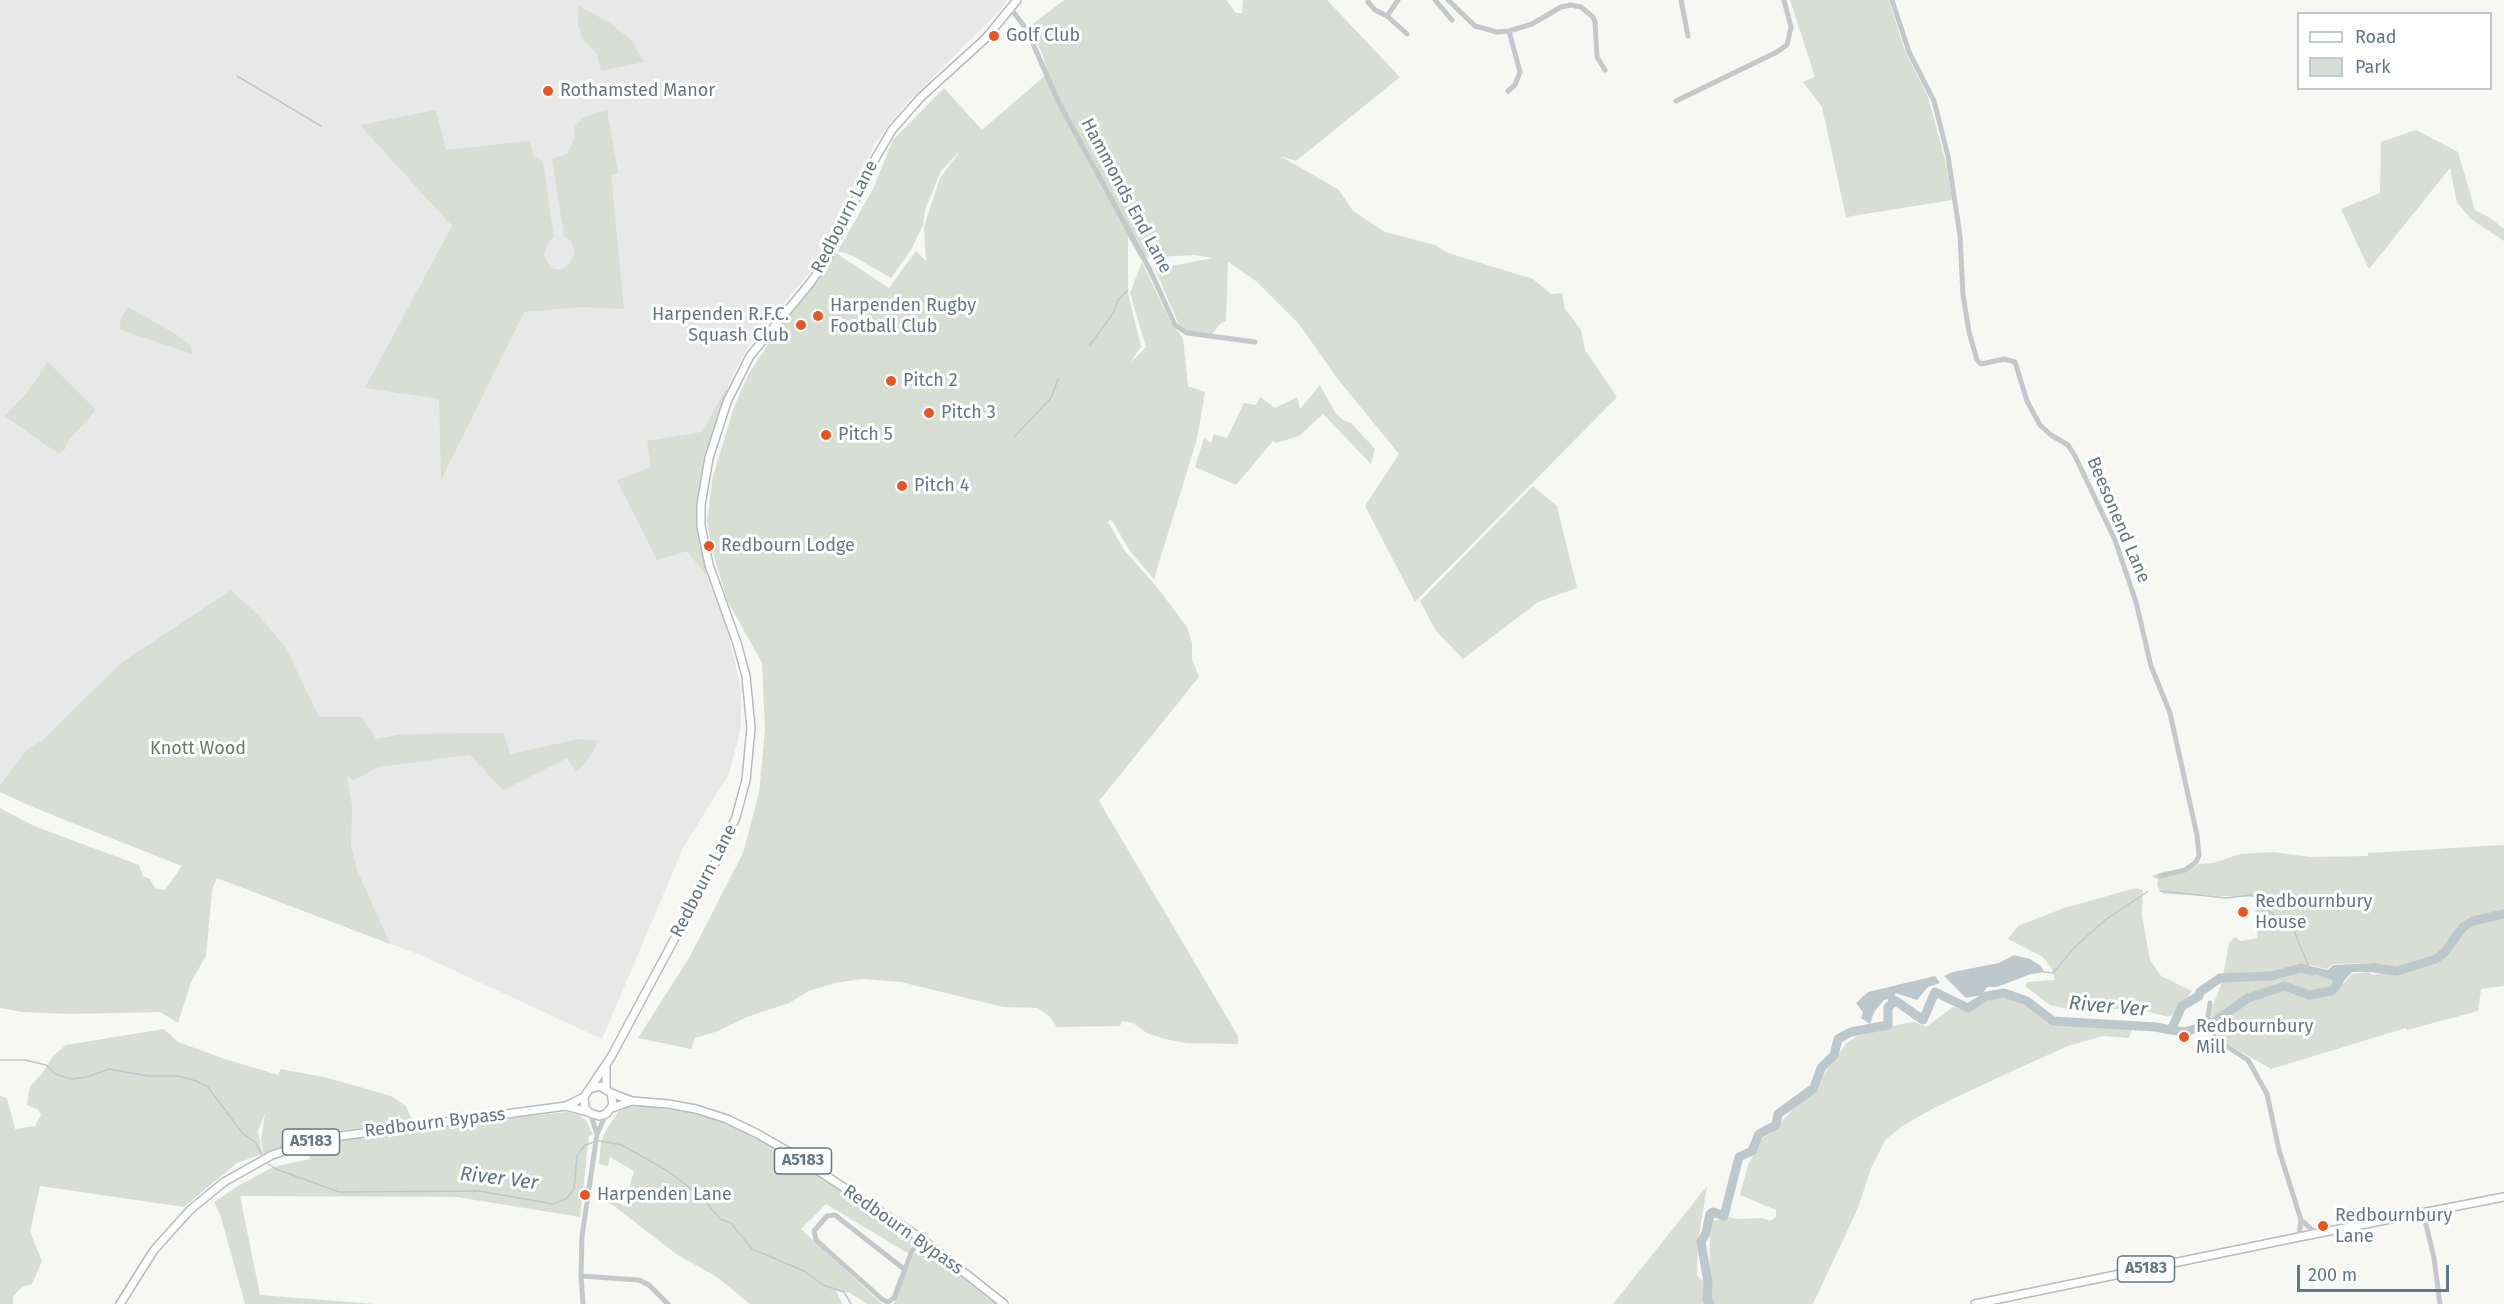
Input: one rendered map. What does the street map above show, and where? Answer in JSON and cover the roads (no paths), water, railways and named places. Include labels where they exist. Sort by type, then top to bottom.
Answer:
[{"type":"main road","name":"Redbourn Lane","points":[[590,1089],[606,1065],[719,856],[736,817],[746,780],[750,738],[748,691],[737,643],[709,565],[701,526],[701,505],[709,458],[727,402],[750,356],[825,262],[875,159],[892,130],[921,97],[986,38],[1017,0]]},
{"type":"main road","name":"Redbourn Lane","points":[[606,1065],[605,1076],[609,1091]]},
{"type":"main road","points":[[597,1086],[609,1091],[614,1101],[609,1111],[599,1116],[589,1113],[584,1097],[590,1089],[597,1086]]},
{"type":"main road","name":"Redbourn Bypass","points":[[609,1091],[632,1101],[696,1109],[741,1126],[796,1156],[922,1239],[1004,1304]]},
{"type":"main road","name":"Redbourn Bypass","points":[[120,1304],[154,1250],[190,1210],[224,1182],[272,1155],[326,1138],[566,1107],[584,1097]]},
{"type":"main road","name":"Redbourn Bypass","points":[[609,1111],[632,1101]]},
{"type":"main road","name":"Redbourn Bypass","points":[[566,1107],[589,1113]]},
{"type":"main road","name":"A5183","points":[[1976,1304],[2316,1233],[2504,1197]]},
{"type":"street","points":[[1388,16],[1398,0]]},
{"type":"street","points":[[1435,0],[1452,20]]},
{"type":"street","points":[[1448,0],[1465,19],[1475,26],[1497,32],[1532,24],[1561,7],[1571,5],[1586,9],[1595,22],[1597,57],[1605,70]]},
{"type":"street","points":[[1681,0],[1688,36]]},
{"type":"street","points":[[1676,101],[1787,45],[1791,27],[1784,0]]},
{"type":"street","name":"Beesonend Lane","points":[[1892,0],[1909,52],[1934,101],[1948,156],[1960,236],[1969,332],[1977,360],[1981,364],[2004,359],[2015,362],[2027,401],[2040,424],[2051,435],[2068,445],[2075,456],[2115,540],[2136,602],[2151,666],[2170,713],[2198,835],[2199,855],[2196,862],[2185,870],[2160,876]]},
{"type":"street","points":[[1368,2],[1375,10],[1388,16],[1407,34]]},
{"type":"street","name":"Hammonds End Lane","points":[[1011,9],[1027,30],[1058,101],[1150,270],[1175,325],[1186,333],[1255,342]]},
{"type":"street","points":[[1508,91],[1515,85],[1520,72],[1509,31]]},
{"type":"street","points":[[2210,1003],[2210,1026],[2215,1039],[2248,1060],[2267,1094],[2279,1150],[2301,1220],[2299,1237]]},
{"type":"street","points":[[583,1304],[582,1236],[597,1137],[609,1111]]},
{"type":"street","points":[[589,1113],[597,1137]]},
{"type":"street","points":[[2423,1212],[2434,1258],[2440,1304]]},
{"type":"street","points":[[904,1269],[835,1215],[826,1216],[814,1231],[816,1240],[885,1302],[890,1302],[894,1298],[912,1251],[922,1239]]},
{"type":"street","points":[[2301,1220],[2316,1233]]},
{"type":"street","points":[[581,1276],[639,1280],[649,1285],[668,1304]]},
{"type":"waterway","points":[[237,76],[321,126]]},
{"type":"waterway","points":[[1090,345],[1114,312],[1118,300],[1128,290]]},
{"type":"waterway","points":[[1015,436],[1051,398],[1058,379]]},
{"type":"waterway","points":[[2160,891],[2226,898],[2251,895],[2257,898],[2265,908],[2294,931],[2309,967]]},
{"type":"waterway","points":[[2044,972],[2053,973],[2074,948],[2105,920],[2147,892]]},
{"type":"waterway","name":"River Ver","points":[[2373,968],[2397,971],[2436,959],[2445,952],[2463,927],[2473,921],[2504,914]]},
{"type":"waterway","name":"River Ver","points":[[1710,1304],[1707,1300],[1708,1283],[1701,1242],[1706,1233],[1710,1214],[1713,1212],[1724,1216],[1739,1157],[1752,1151],[1759,1134],[1776,1125],[1778,1114],[1814,1088],[1821,1068],[1834,1055],[1838,1039],[1851,1032],[1888,1025],[1888,1007],[1896,1001],[1923,1020],[1935,992],[1968,1008],[1987,996],[2004,993],[2027,1001],[2053,1021],[2156,1027],[2171,1030],[2182,1006],[2199,996],[2200,992],[2220,978],[2271,976],[2301,968],[2312,971]]},
{"type":"waterway","points":[[2171,1030],[2185,1032],[2213,1023],[2248,998],[2285,986],[2309,995],[2332,991],[2339,982]]},
{"type":"waterway","name":"River Ver","points":[[0,1060],[25,1060],[46,1065],[55,1074],[71,1079],[87,1077],[109,1069],[148,1076],[179,1076],[196,1081],[208,1087],[243,1134],[255,1142],[262,1154]]},
{"type":"waterway","name":"River Ver","points":[[599,1141],[622,1145],[666,1170],[702,1197],[720,1219],[731,1223],[752,1249],[804,1271],[823,1285],[844,1292],[851,1304]]},
{"type":"waterway","name":"River Ver","points":[[267,1163],[276,1169],[339,1192],[479,1191],[553,1204],[566,1199],[574,1189],[577,1156],[585,1145],[594,1142]]},
{"type":"place","name":"Golf Club","points":[[994,36]]},
{"type":"place","name":"Rothamsted Manor","points":[[548,91]]},
{"type":"place","name":"Harpenden Rugby Football Club","points":[[818,316]]},
{"type":"place","name":"Harpenden R.F.C. Squash Club","points":[[801,325]]},
{"type":"place","name":"Pitch 2","points":[[891,381]]},
{"type":"place","name":"Pitch 3","points":[[929,413]]},
{"type":"place","name":"Pitch 5","points":[[826,435]]},
{"type":"place","name":"Pitch 4","points":[[902,486]]},
{"type":"place","name":"Redbourn Lodge","points":[[709,546]]},
{"type":"place","name":"Redbournbury House","points":[[2243,912]]},
{"type":"place","name":"Redbournbury Mill","points":[[2184,1037]]},
{"type":"place","name":"Harpenden Lane","points":[[585,1195]]},
{"type":"place","name":"Redbournbury Lane","points":[[2323,1226]]},
{"type":"park label","name":"Knott Wood","points":[[198,749]]}]
